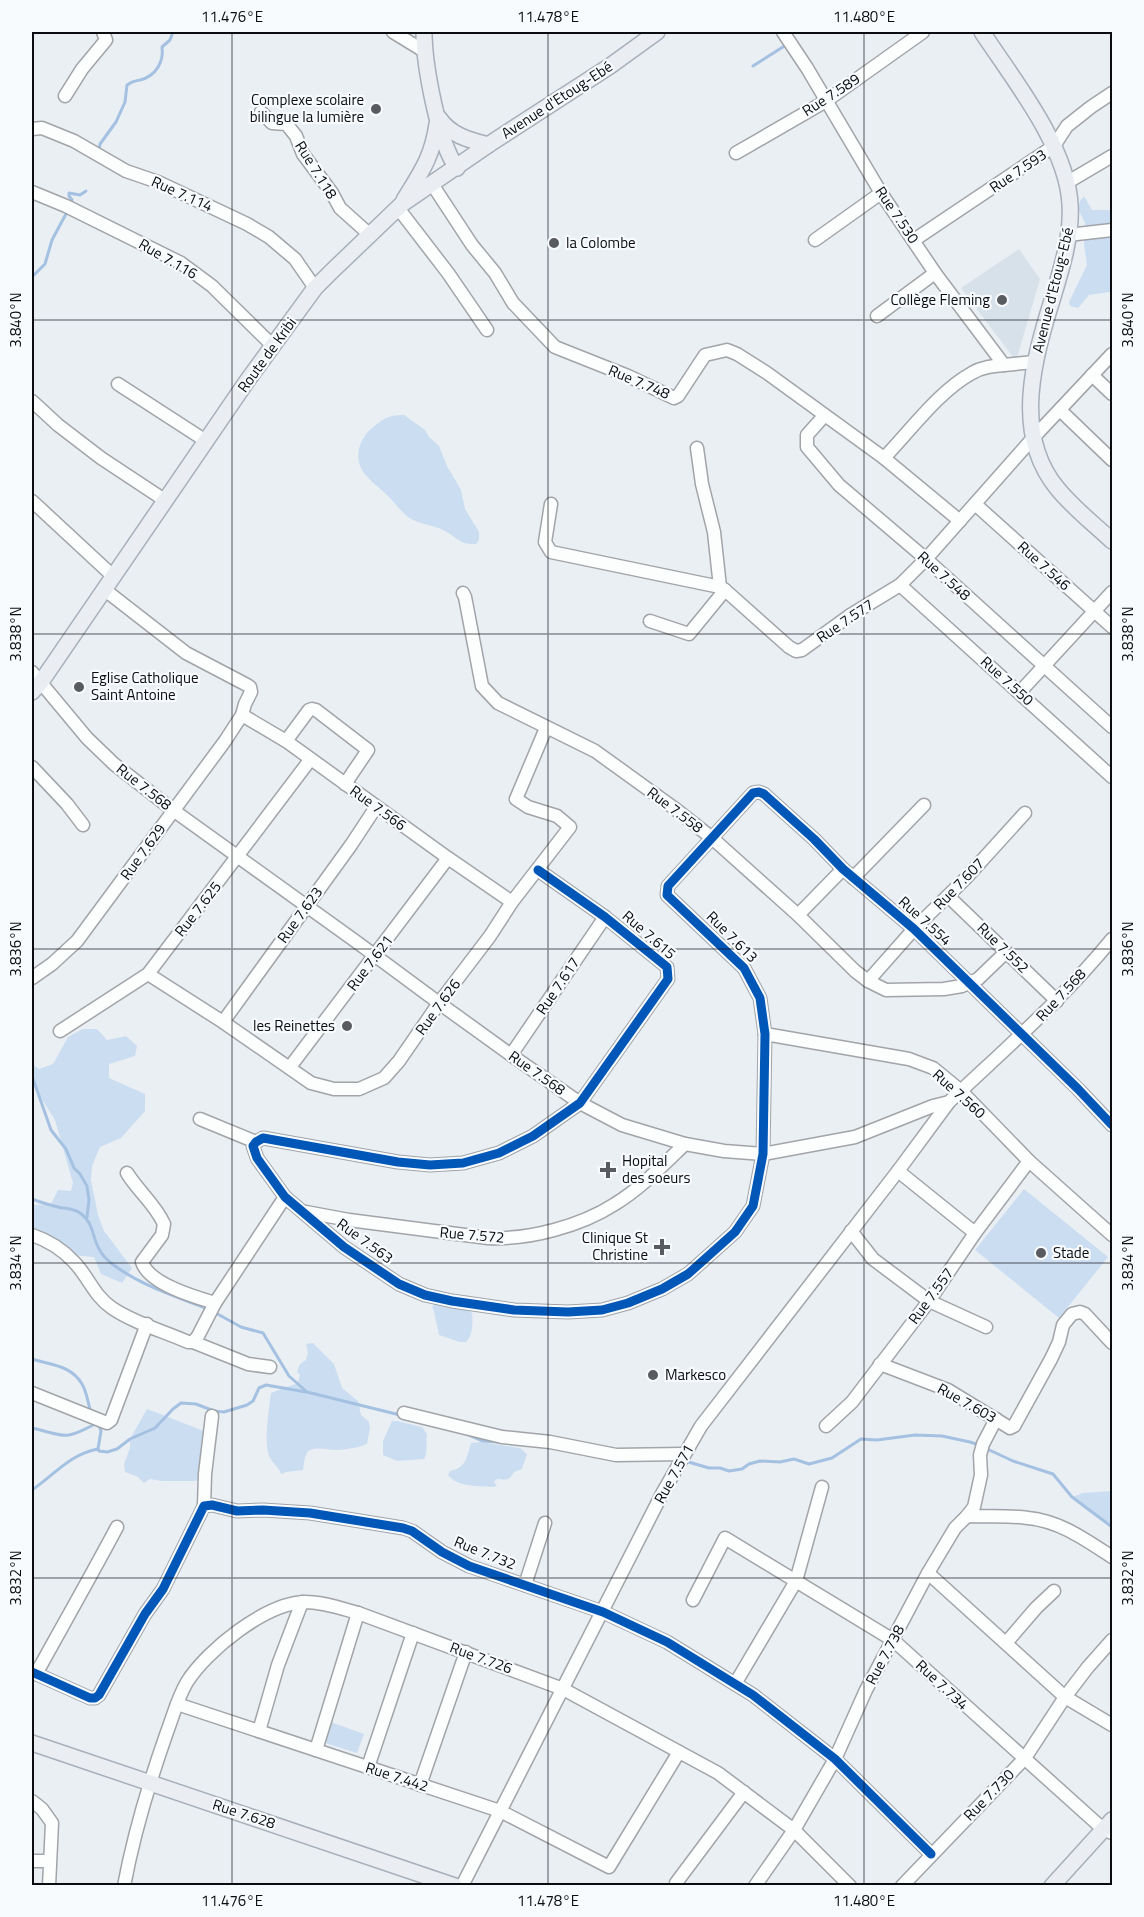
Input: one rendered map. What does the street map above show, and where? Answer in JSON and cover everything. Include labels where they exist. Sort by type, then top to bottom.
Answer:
[{"type":"main road","points":[[424,32],[424,51],[431,92],[446,148],[457,168]]},
{"type":"main road","name":"Avenue d'Etoug-Ebé","points":[[457,168],[657,32]]},
{"type":"main road","name":"Avenue d'Etoug-Ebé","points":[[982,32],[1032,107],[1054,146],[1068,182],[1070,204],[1068,235],[1060,273],[1034,362],[1030,387],[1034,438],[1039,459],[1057,489],[1113,542]]},
{"type":"main road","points":[[438,115],[444,126],[453,132],[466,139],[488,145]]},
{"type":"main road","points":[[400,206],[431,152],[438,115]]},
{"type":"main road","name":"Route de Kribi","points":[[35,682],[109,583],[315,288],[400,206],[457,168]]},
{"type":"main road","name":"Rue 7.628","points":[[32,1743],[455,1886]]},
{"type":"main road","points":[[1052,1886],[1109,1827]]},
{"type":"street","points":[[65,96],[82,69],[103,46],[106,40],[103,32]]},
{"type":"street","points":[[393,32],[424,51]]},
{"type":"street","name":"Rue 7.530","points":[[783,32],[881,193],[935,273],[1004,365]]},
{"type":"street","name":"Rue 7.589","points":[[736,153],[826,101],[923,32]]},
{"type":"street","name":"Rue 7.593","points":[[914,240],[1054,146],[1067,126],[1091,106],[1113,93]]},
{"type":"street","name":"Rue 7.118","points":[[261,112],[272,123],[288,126],[296,136],[303,154],[332,193],[340,208],[369,234]]},
{"type":"street","name":"Rue 7.114","points":[[32,129],[42,128],[74,141],[126,171],[158,182],[247,224],[269,237],[294,259],[315,288]]},
{"type":"street","points":[[1068,182],[1113,156]]},
{"type":"street","name":"Rue 7.748","points":[[432,184],[472,245],[495,273],[513,303],[555,347],[628,376],[674,398],[678,396],[705,355],[727,350],[737,354],[767,373],[884,458],[960,521]]},
{"type":"street","name":"Rue 7.116","points":[[32,192],[181,263],[212,286],[273,346]]},
{"type":"street","points":[[815,240],[881,193]]},
{"type":"street","points":[[400,206],[487,330]]},
{"type":"street","points":[[1068,235],[1113,230]]},
{"type":"street","points":[[877,316],[935,273]]},
{"type":"street","name":"Rue 7.577","points":[[551,504],[545,542],[551,552],[722,588],[789,647],[796,651],[802,650],[849,616],[900,585],[926,560],[1034,438],[1113,354]]},
{"type":"street","points":[[884,458],[930,407],[972,373],[986,367],[1034,362]]},
{"type":"street","points":[[1092,375],[1113,394]]},
{"type":"street","points":[[118,384],[206,441]]},
{"type":"street","points":[[32,401],[58,425],[101,458],[166,501]]},
{"type":"street","points":[[1060,410],[1113,460]]},
{"type":"street","name":"Rue 7.548","points":[[824,416],[807,435],[807,447],[839,485],[1113,727]]},
{"type":"street","points":[[650,621],[689,634],[722,588],[714,532],[702,484],[697,448]]},
{"type":"street","points":[[32,501],[109,583],[186,653],[250,687],[251,692],[242,715]]},
{"type":"street","name":"Rue 7.546","points":[[975,504],[1113,627]]},
{"type":"street","name":"Rue 7.550","points":[[900,585],[1113,777]]},
{"type":"street","points":[[1020,692],[1113,592]]},
{"type":"street","name":"Rue 7.558","points":[[463,593],[482,686],[498,703],[595,751],[675,808],[798,915],[868,981],[886,990],[944,988],[969,983]]},
{"type":"street","name":"Rue 7.568","points":[[35,682],[114,764],[173,810],[511,1055],[580,1103],[622,1125],[685,1144],[724,1151],[763,1154],[855,1137],[933,1106],[949,1102],[1023,1035],[1112,941]]},
{"type":"street","points":[[286,741],[309,710],[316,710],[368,750],[345,784]]},
{"type":"street","name":"Rue 7.566","points":[[242,715],[286,741],[512,902]]},
{"type":"street","name":"Rue 7.629","points":[[32,978],[52,964],[77,941],[242,715]]},
{"type":"street","name":"Rue 7.626","points":[[148,974],[224,1022],[311,1083],[334,1089],[359,1089],[384,1078],[399,1061],[490,936],[512,902],[570,827],[556,816],[528,807],[516,799],[546,728]]},
{"type":"street","name":"Rue 7.625","points":[[60,1031],[148,974],[310,760]]},
{"type":"street","points":[[32,767],[67,804],[83,825]]},
{"type":"street","name":"Rue 7.554","points":[[712,838],[750,795],[759,792],[764,794],[843,869],[914,929],[1113,1125]]},
{"type":"street","points":[[853,878],[924,805]]},
{"type":"street","name":"Rue 7.623","points":[[224,1022],[376,807]]},
{"type":"street","name":"Rue 7.607","points":[[868,981],[914,929],[1025,813]]},
{"type":"street","name":"Rue 7.613","points":[[712,838],[668,886],[667,895],[744,968],[760,998],[765,1034],[763,1154]]},
{"type":"street","name":"Rue 7.621","points":[[290,1067],[448,858]]},
{"type":"street","points":[[798,915],[843,869]]},
{"type":"street","name":"Rue 7.615","points":[[538,870],[605,917],[667,967],[668,979],[580,1103]]},
{"type":"street","name":"Rue 7.552","points":[[948,896],[1057,1001]]},
{"type":"street","name":"Rue 7.617","points":[[511,1055],[605,917]]},
{"type":"street","points":[[969,983],[978,979],[1006,952]]},
{"type":"street","name":"Rue 7.560","points":[[765,1034],[909,1059],[933,1068],[960,1091],[1029,1161],[1113,1235]]},
{"type":"street","name":"Rue 7.571","points":[[462,1886],[663,1492],[701,1426],[949,1102]]},
{"type":"street","points":[[200,1119],[255,1142],[263,1138],[398,1162],[430,1165],[463,1163],[499,1153],[533,1136],[580,1103]]},
{"type":"street","name":"Rue 7.563","points":[[255,1142],[253,1146],[257,1158],[285,1197],[344,1247],[399,1284],[425,1295],[452,1301],[514,1310],[568,1312],[602,1310],[628,1303],[662,1289],[688,1274],[735,1232],[753,1206],[763,1154]]},
{"type":"street","name":"Rue 7.572","points":[[303,1212],[488,1238],[524,1237],[578,1222],[615,1205],[642,1184],[685,1144]]},
{"type":"street","name":"Rue 7.557","points":[[826,1426],[852,1402],[929,1301],[975,1233],[1029,1161]]},
{"type":"street","points":[[898,1171],[975,1233]]},
{"type":"street","points":[[127,1173],[135,1186],[144,1193],[164,1224],[162,1235],[142,1262],[146,1271],[153,1278],[212,1309]]},
{"type":"street","points":[[193,1342],[285,1197]]},
{"type":"street","points":[[851,1231],[873,1259],[929,1301],[986,1327]]},
{"type":"street","points":[[32,1235],[46,1240],[75,1262],[97,1295],[112,1308],[188,1342],[248,1364],[270,1367]]},
{"type":"street","name":"Rue 7.603","points":[[880,1364],[948,1390],[1007,1427],[1014,1426],[1051,1359],[1064,1325],[1076,1312],[1085,1314],[1113,1342]]},
{"type":"street","points":[[32,1393],[107,1422],[111,1420],[147,1324]]},
{"type":"street","points":[[404,1413],[502,1437],[550,1442],[616,1455],[684,1454]]},
{"type":"street","points":[[117,1527],[89,1581],[34,1673],[90,1698],[99,1695],[145,1614],[163,1589],[204,1506],[205,1474],[212,1416]]},
{"type":"street","name":"Rue 7.738","points":[[755,1886],[794,1830],[835,1758],[866,1690],[928,1572],[955,1528],[974,1507],[981,1476],[980,1455],[996,1419]]},
{"type":"street","points":[[735,1684],[796,1581],[822,1487]]},
{"type":"street","name":"Rue 7.732","points":[[204,1506],[212,1505],[237,1511],[309,1513],[403,1528],[462,1563],[603,1611],[667,1642],[753,1695],[835,1758],[931,1854]]},
{"type":"street","points":[[967,1516],[1028,1518],[1049,1522],[1070,1530],[1113,1557]]},
{"type":"street","points":[[525,1585],[545,1523]]},
{"type":"street","name":"Rue 7.734","points":[[693,1600],[725,1538],[893,1640],[986,1725],[1109,1827]]},
{"type":"street","points":[[928,1572],[1065,1697],[1113,1725]]},
{"type":"street","points":[[1006,1643],[1054,1591]]},
{"type":"street","points":[[259,1731],[278,1665],[302,1602]]},
{"type":"street","name":"Rue 7.726","points":[[124,1886],[149,1782],[187,1682],[209,1656],[246,1625],[279,1607],[302,1602],[324,1603],[358,1613],[563,1689],[718,1773],[794,1830],[850,1886]]},
{"type":"street","points":[[315,1750],[358,1613]]},
{"type":"street","points":[[368,1767],[413,1633]]},
{"type":"street","name":"Rue 7.730","points":[[902,1886],[1025,1758],[1088,1666],[1113,1640]]},
{"type":"street","points":[[420,1785],[466,1652]]},
{"type":"street","name":"Rue 7.442","points":[[177,1704],[500,1811],[609,1867],[679,1752]]},
{"type":"street","points":[[676,1883],[744,1792]]},
{"type":"street","points":[[32,1801],[42,1809],[52,1823],[49,1886]]},
{"type":"street","points":[[32,1861],[49,1861]]},
{"type":"shaded area","points":[[1084,196],[1092,210],[1110,210],[1112,207],[1112,267],[1110,272],[1112,284],[1110,292],[1089,295],[1078,308],[1070,306],[1069,302],[1087,265],[1084,244],[1086,225],[1078,209]]},
{"type":"shaded area","name":"Collège Fleming","points":[[1019,249],[1040,279],[1016,361],[961,288]]},
{"type":"shaded area","points":[[404,415],[425,430],[439,446],[461,490],[465,509],[479,532],[479,540],[476,544],[463,542],[443,530],[408,517],[363,471],[358,457],[365,435],[386,418]]},
{"type":"shaded area","points":[[83,1029],[97,1029],[107,1040],[126,1036],[137,1046],[135,1056],[109,1064],[109,1078],[145,1094],[145,1111],[121,1138],[100,1147],[92,1166],[91,1180],[98,1215],[104,1231],[132,1268],[122,1283],[101,1274],[94,1257],[72,1255],[46,1233],[32,1227],[32,1205],[51,1204],[58,1190],[71,1191],[73,1183],[55,1120],[36,1090],[32,1077],[32,1064],[39,1069],[53,1064],[68,1037]]},
{"type":"shaded area","name":"Stade","points":[[1024,1189],[1108,1257],[1059,1318],[975,1250]]},
{"type":"shaded area","points":[[435,1303],[466,1308],[472,1313],[471,1332],[466,1342],[439,1335],[432,1307]]},
{"type":"shaded area","points":[[313,1343],[334,1364],[342,1388],[358,1401],[361,1415],[369,1422],[367,1444],[342,1450],[308,1451],[303,1470],[281,1474],[270,1458],[267,1444],[271,1393],[298,1383],[300,1375],[297,1372],[308,1353],[306,1344]]},
{"type":"shaded area","points":[[147,1409],[206,1432],[200,1476],[196,1481],[150,1479],[144,1483],[138,1477],[125,1472],[124,1464],[130,1448],[130,1439]]},
{"type":"shaded area","points":[[392,1421],[422,1427],[427,1434],[424,1459],[397,1461],[383,1455],[383,1441]]},
{"type":"shaded area","points":[[480,1442],[520,1448],[527,1454],[522,1469],[514,1472],[507,1479],[497,1479],[494,1482],[497,1486],[492,1487],[468,1485],[452,1479],[448,1475],[450,1471],[463,1465],[471,1443]]},
{"type":"shaded area","points":[[1112,1491],[1112,1527],[1072,1497],[1083,1493]]},
{"type":"shaded area","points":[[328,1721],[364,1734],[357,1753],[322,1742]]},
{"type":"waterway","points":[[99,150],[100,144],[116,122],[125,102],[127,85],[155,72],[162,58],[162,47],[170,40],[173,32]]},
{"type":"waterway","points":[[753,66],[786,45]]},
{"type":"waterway","points":[[71,204],[69,193],[80,195],[86,191]]},
{"type":"waterway","points":[[32,277],[45,264],[52,240],[67,212]]},
{"type":"waterway","points":[[32,1076],[51,1130],[66,1149],[74,1168],[87,1186],[89,1200],[87,1217]]},
{"type":"waterway","points":[[32,1199],[80,1213],[89,1223],[99,1250],[111,1263],[145,1284],[208,1309]]},
{"type":"waterway","points":[[214,1312],[241,1327],[263,1333],[289,1376],[307,1392],[400,1415]]},
{"type":"waterway","points":[[32,1359],[72,1373],[84,1387],[91,1412]]},
{"type":"waterway","points":[[32,1490],[79,1455],[98,1449],[107,1452],[117,1449],[130,1439],[155,1428],[181,1403],[196,1404],[224,1412],[247,1405],[253,1401],[259,1388],[266,1385],[306,1392]]},
{"type":"waterway","points":[[32,1428],[59,1435],[71,1435],[97,1423]]},
{"type":"waterway","points":[[98,1449],[101,1431],[99,1425]]},
{"type":"waterway","points":[[469,1435],[483,1441],[498,1442]]},
{"type":"waterway","points":[[685,1461],[729,1471],[742,1469],[760,1461],[780,1462],[794,1459],[809,1464],[832,1458],[861,1439],[877,1440],[915,1435],[942,1436],[979,1445]]},
{"type":"waterway","points":[[985,1448],[1013,1461],[1053,1474],[1072,1497],[1112,1527]]},
{"type":"cycle path","points":[[538,870],[605,917],[667,967],[668,979],[580,1103],[533,1136],[499,1153],[463,1163],[430,1165],[398,1162],[263,1138],[253,1146],[257,1158],[285,1197],[344,1247],[399,1284],[425,1295],[514,1310],[568,1312],[602,1310],[628,1303],[662,1289],[688,1274],[735,1232],[753,1206],[763,1154],[765,1034],[760,998],[744,968],[667,895],[668,886],[753,793],[764,794],[843,869],[914,929],[1112,1125]]},
{"type":"cycle path","points":[[32,1672],[90,1698],[99,1695],[145,1614],[163,1589],[204,1506],[212,1505],[237,1511],[310,1513],[403,1528],[412,1531],[442,1552],[469,1566],[603,1612],[667,1642],[753,1695],[835,1759],[931,1854]]},
{"type":"place","name":"Complexe scolaire bilingue la lumière","points":[[376,109]]},
{"type":"place","name":"la Colombe","points":[[554,243]]},
{"type":"place","name":"Collège Fleming","points":[[1002,300]]},
{"type":"place","name":"Eglise Catholique Saint Antoine","points":[[79,687]]},
{"type":"place","name":"les Reinettes","points":[[347,1026]]},
{"type":"place","name":"Hopital des soeurs","points":[[608,1170]]},
{"type":"place","name":"Clinique St Christine","points":[[662,1247]]},
{"type":"place","name":"Stade","points":[[1041,1253]]},
{"type":"place","name":"Markesco","points":[[653,1375]]}]
